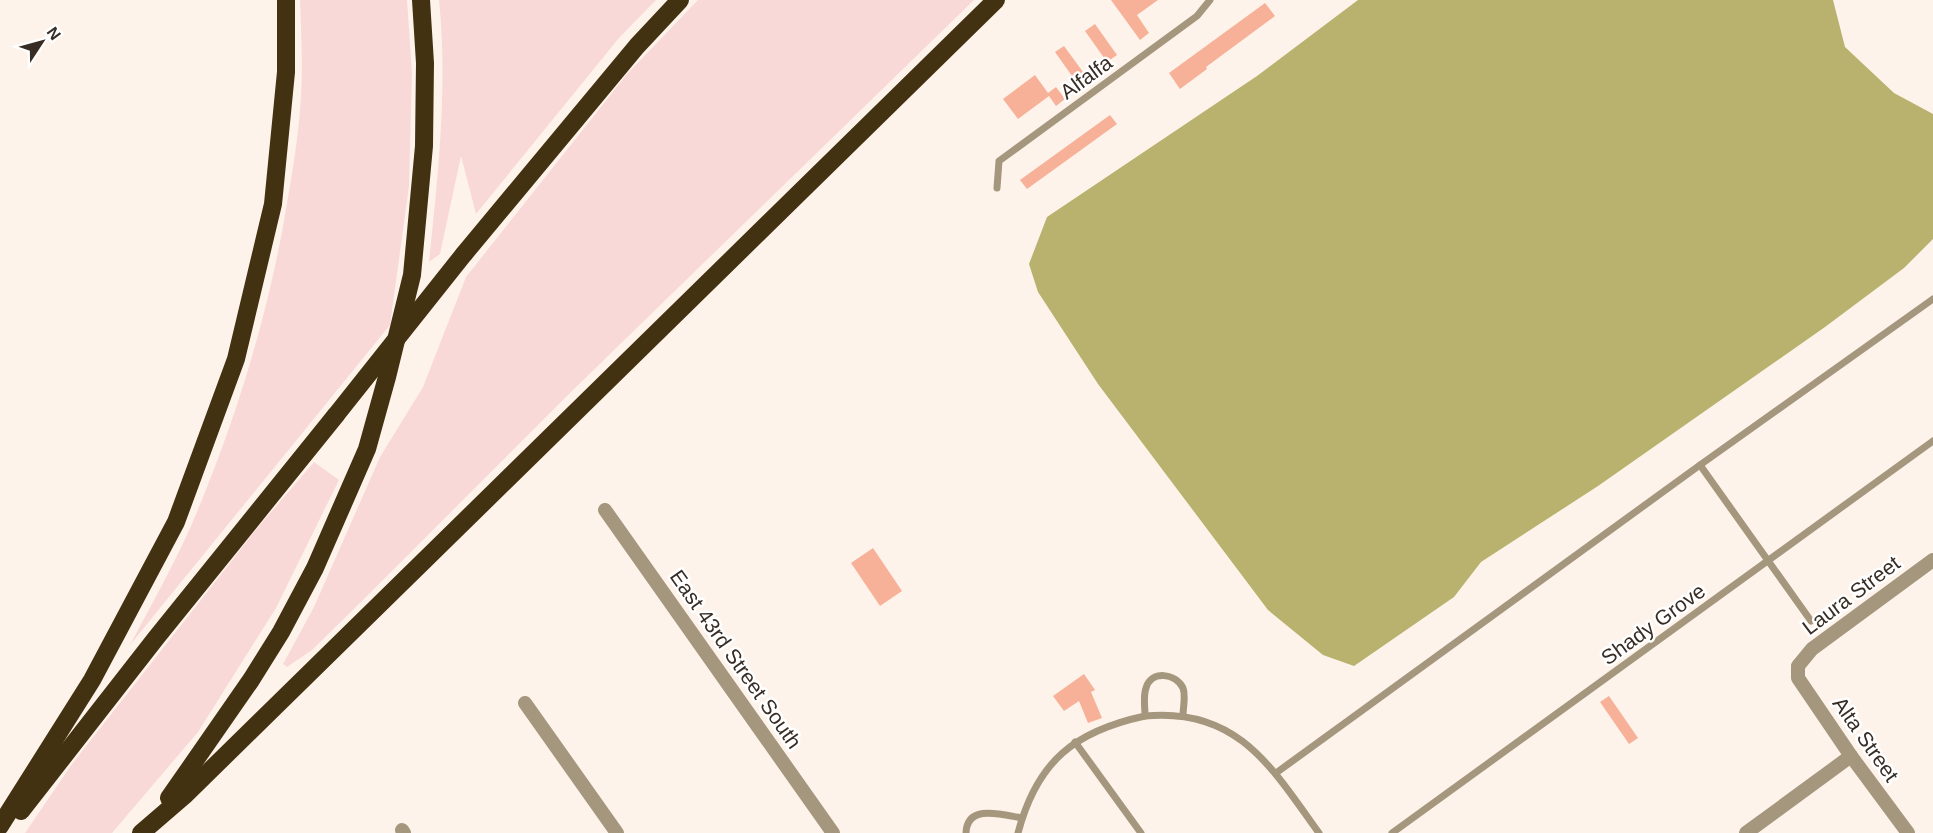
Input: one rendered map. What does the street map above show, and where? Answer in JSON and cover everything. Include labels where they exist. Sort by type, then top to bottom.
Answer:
[{"type":"highway","points":[[0,826],[92,681],[176,522],[236,359],[273,204],[286,72],[286,0]]},
{"type":"highway","points":[[142,833],[183,779],[281,632],[315,568],[367,449],[412,275],[424,146],[425,63],[421,0]]},
{"type":"highway","points":[[4,833],[156,638],[464,254],[637,45],[680,0]]},
{"type":"highway","points":[[142,833],[218,763],[996,0]]},
{"type":"street","name":"East 43rd Street South","points":[[605,510],[831,832]]},
{"type":"street","name":"Laura Street","points":[[1798,666],[1812,649],[1933,560]]},
{"type":"street","name":"Alta Street","points":[[1798,666],[1798,678],[1851,756],[1908,833]]},
{"type":"street","points":[[525,703],[617,833]]},
{"type":"street","points":[[1746,833],[1851,756]]},
{"type":"lane","name":"Alfalfa","points":[[997,188],[999,160],[1197,16],[1210,0]]},
{"type":"lane","points":[[1276,773],[1933,299]]},
{"type":"lane","name":"Shady Grove","points":[[1392,833],[1933,441]]},
{"type":"lane","points":[[1700,465],[1811,621]]},
{"type":"lane","points":[[1145,716],[1146,687],[1149,681],[1165,675],[1173,677],[1183,688],[1183,716]]},
{"type":"lane","points":[[1018,833],[1022,818],[1039,781],[1053,760],[1075,742],[1101,728],[1145,716],[1183,716],[1209,722],[1234,735],[1260,756],[1276,773],[1319,833]]},
{"type":"lane","points":[[1075,742],[1141,833]]},
{"type":"lane","points":[[966,833],[966,825],[978,814],[988,812],[1022,818]]},
{"type":"shaded area","points":[[300,0],[407,0],[412,73],[409,186],[390,325],[130,645],[190,529],[225,441],[259,332],[277,258],[297,143],[302,83]]},
{"type":"shaded area","points":[[439,0],[656,0],[619,38],[476,214],[461,156],[440,254],[429,262],[442,98],[442,33]]},
{"type":"shaded area","points":[[698,0],[974,0],[572,391],[312,650],[287,667],[283,664],[314,607],[380,457],[423,387],[466,277],[627,74]]},
{"type":"shaded area","points":[[1358,0],[1833,0],[1845,47],[1894,93],[1933,114],[1933,239],[1904,268],[1825,327],[1598,486],[1481,562],[1454,597],[1354,666],[1323,655],[1268,610],[1098,384],[1038,292],[1029,264],[1047,217],[1257,76]]},
{"type":"shaded area","points":[[314,462],[339,480],[276,608],[198,732],[112,833],[25,833],[72,764],[259,526]]},
{"type":"building","points":[[1111,0],[1158,0],[1137,15],[1149,33],[1140,40]]},
{"type":"building","points":[[1265,3],[1275,16],[1180,89],[1169,73]]},
{"type":"building","points":[[1095,24],[1117,55],[1107,62],[1085,31]]},
{"type":"building","points":[[1064,46],[1086,76],[1077,83],[1055,52]]},
{"type":"building","points":[[1035,75],[1048,93],[1056,87],[1065,99],[1056,106],[1049,96],[1018,119],[1003,99]]},
{"type":"building","points":[[1110,115],[1117,124],[1027,189],[1020,180]]},
{"type":"building","points":[[873,548],[902,591],[880,606],[851,563]]},
{"type":"building","points":[[1084,674],[1095,690],[1091,692],[1102,718],[1088,723],[1079,701],[1064,711],[1053,696]]},
{"type":"building","points":[[1609,696],[1638,738],[1629,744],[1600,702]]}]
